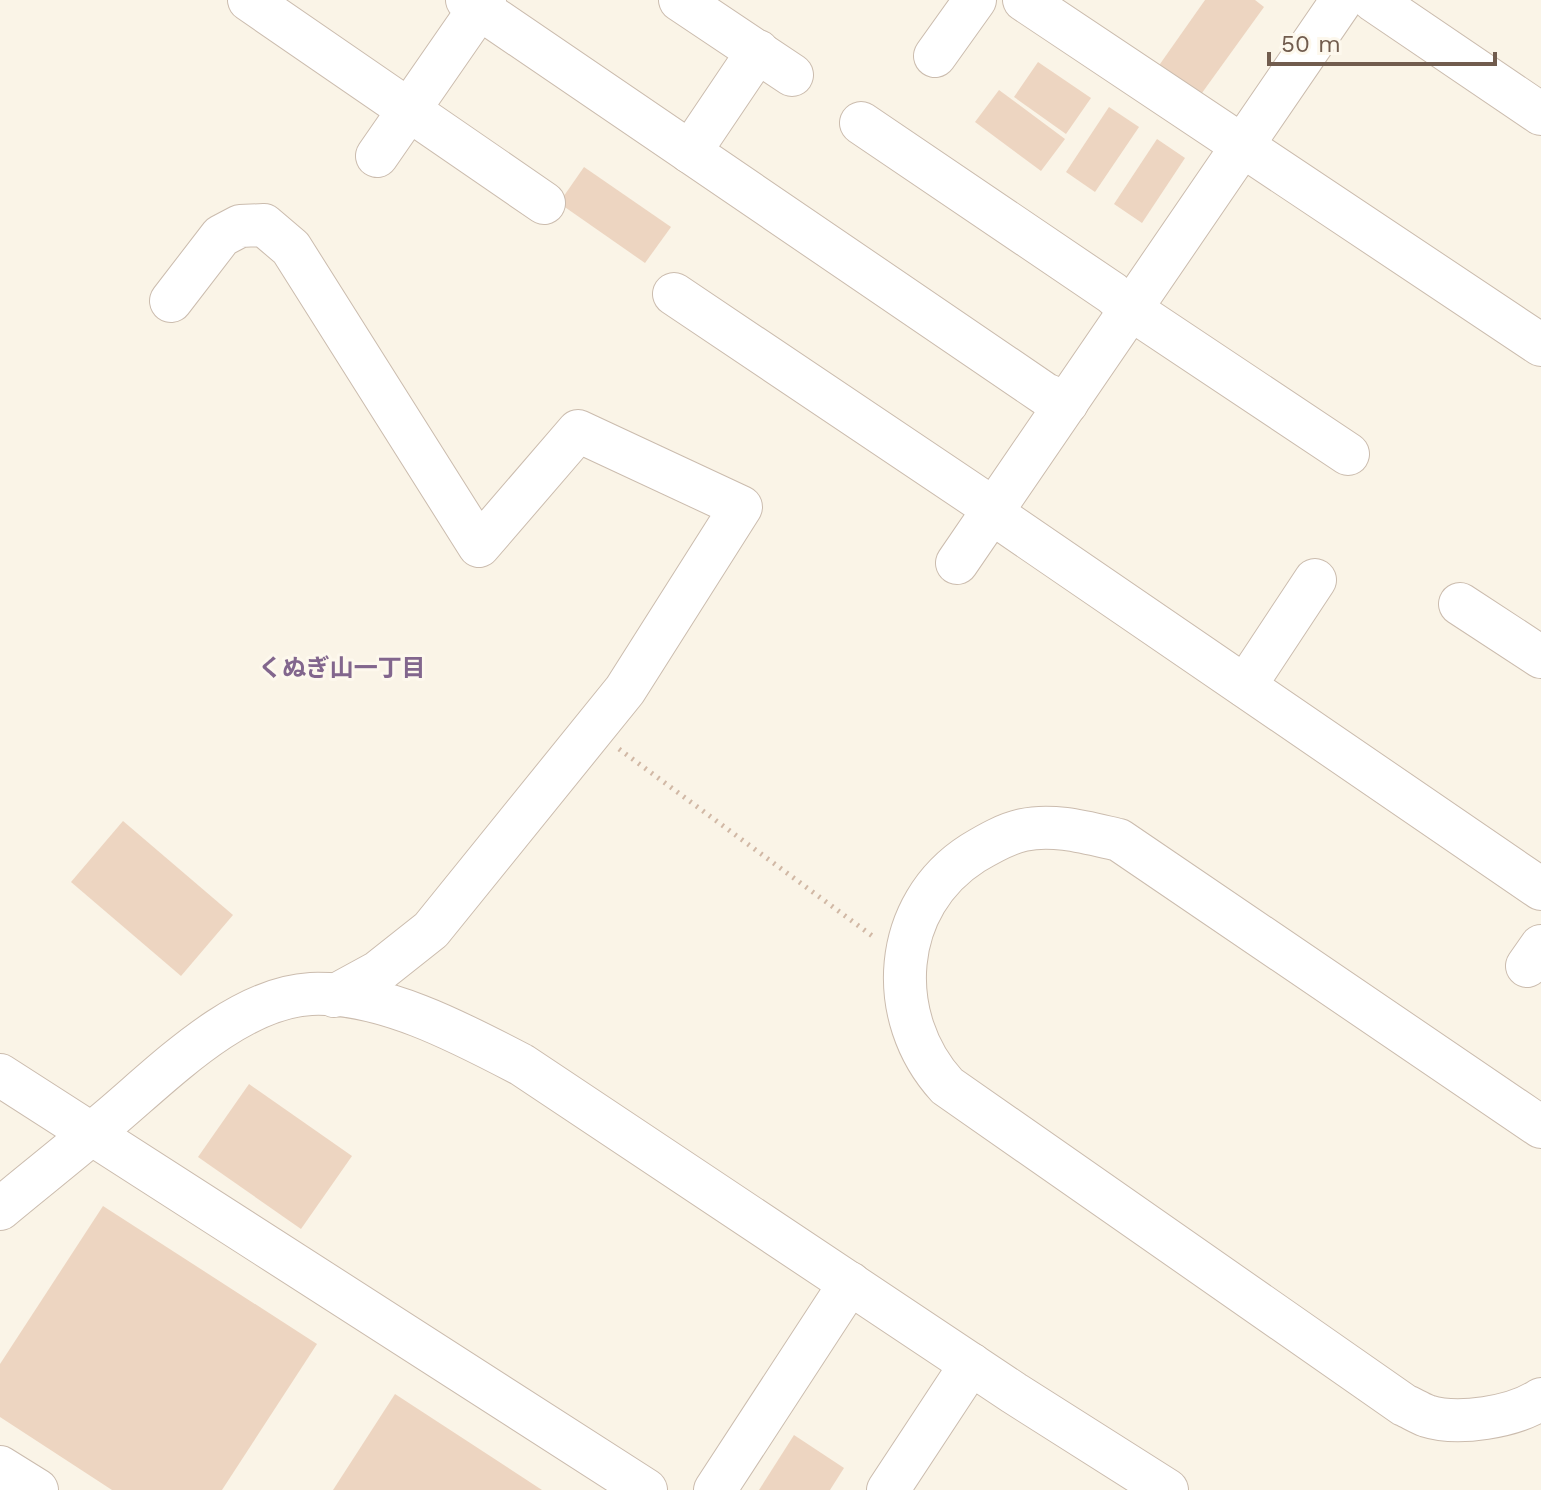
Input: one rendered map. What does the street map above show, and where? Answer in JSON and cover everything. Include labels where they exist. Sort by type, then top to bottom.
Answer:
[{"type":"street","points":[[249,0],[544,203]]},
{"type":"street","points":[[680,0],[792,75]]},
{"type":"street","points":[[935,56],[975,0]]},
{"type":"street","points":[[1024,0],[1541,345]]},
{"type":"street","points":[[957,563],[1342,0]]},
{"type":"street","points":[[1373,0],[1541,114]]},
{"type":"street","points":[[377,156],[477,3],[1045,394],[1067,403]]},
{"type":"street","points":[[690,152],[758,51]]},
{"type":"street","points":[[861,123],[1348,454]]},
{"type":"street","points":[[171,301],[221,236],[240,226],[264,225],[291,248],[479,546],[578,431],[741,507],[625,690],[431,930],[378,972],[334,996]]},
{"type":"street","points":[[674,294],[1541,889]]},
{"type":"street","points":[[1245,686],[1315,580]]},
{"type":"street","points":[[1460,604],[1541,657]]},
{"type":"street","points":[[1541,1127],[1119,840],[1070,829],[1023,830],[989,843],[958,863],[933,890],[915,923],[904,960],[905,995],[912,1028],[928,1065],[947,1086],[1391,1396],[1430,1417],[1468,1420],[1504,1414],[1541,1399]]},
{"type":"street","points":[[0,1209],[201,1043],[254,1010],[283,999],[311,994],[361,998],[417,1016],[481,1043],[522,1065],[971,1364],[1167,1490]]},
{"type":"street","points":[[0,1075],[646,1490]]},
{"type":"street","points":[[0,1096],[52,1109]]},
{"type":"street","points":[[715,1490],[850,1283]]},
{"type":"street","points":[[888,1490],[971,1364]]},
{"type":"street","points":[[0,1467],[37,1490]]},
{"type":"path","points":[[593,730],[904,960]]},
{"type":"building","points":[[1205,0],[1255,0],[1264,7],[1194,104],[1153,74]]},
{"type":"building","points":[[1038,62],[1091,98],[1066,134],[1014,97]]},
{"type":"building","points":[[999,90],[1065,139],[1041,171],[975,122]]},
{"type":"building","points":[[1109,107],[1139,127],[1095,192],[1066,172]]},
{"type":"building","points":[[1157,139],[1185,158],[1142,223],[1114,204]]},
{"type":"building","points":[[584,167],[671,227],[645,263],[559,203]]},
{"type":"building","points":[[123,821],[233,915],[181,976],[71,882]]},
{"type":"building","points":[[249,1084],[352,1156],[301,1229],[198,1157]]},
{"type":"building","points":[[103,1206],[317,1344],[222,1490],[112,1490],[0,1417],[0,1364]]},
{"type":"building","points":[[395,1394],[542,1490],[333,1490]]},
{"type":"building","points":[[794,1435],[844,1468],[830,1490],[759,1490]]},
{"type":"district","name":"くぬぎ山一丁目","points":[[342,668]]}]
